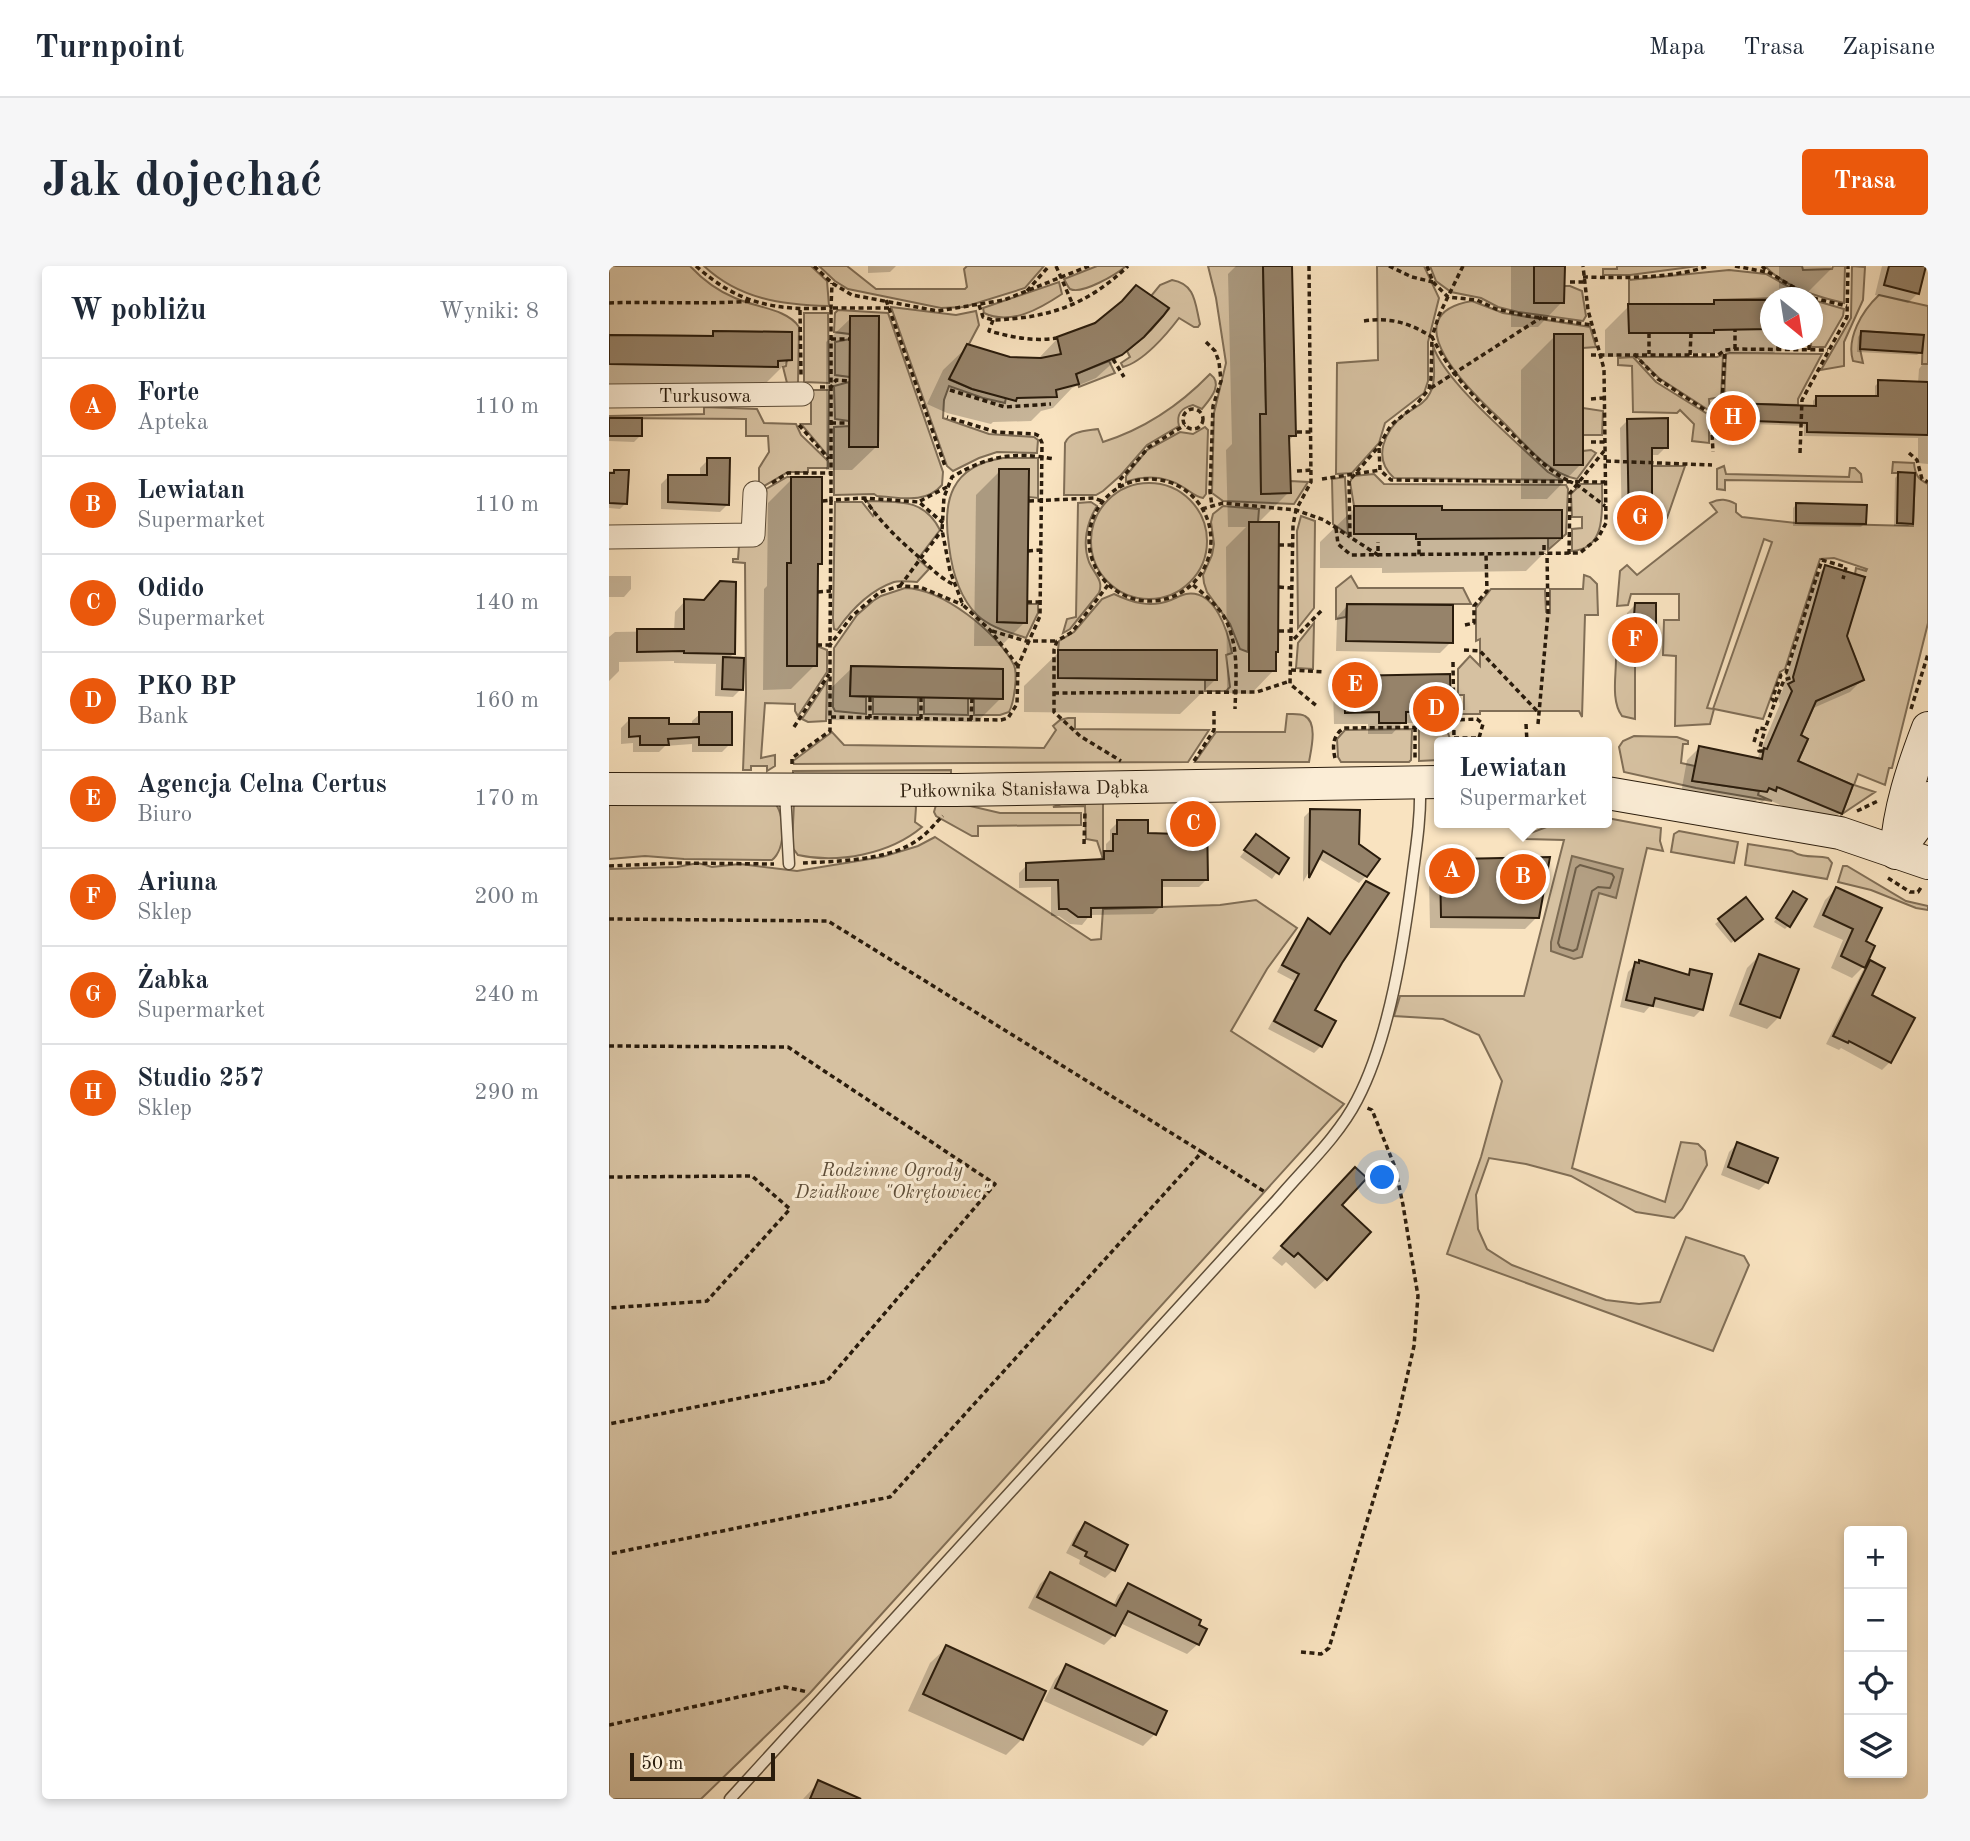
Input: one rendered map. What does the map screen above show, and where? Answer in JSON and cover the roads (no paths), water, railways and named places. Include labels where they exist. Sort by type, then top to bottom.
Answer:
[{"type":"street","name":"Turkusowa","points":[[609,396],[801,394]]},
{"type":"street","points":[[609,537],[753,535],[755,494]]},
{"type":"street","points":[[1896,853],[1898,823],[1905,795],[1928,728]]},
{"type":"street","name":"Pułkownika Stanisława Dąbka","points":[[609,789],[789,778],[1021,789],[1425,777]]},
{"type":"street","points":[[1612,794],[1829,831],[1928,863]]},
{"type":"street","points":[[1896,853],[1915,828],[1928,798]]},
{"type":"street","points":[[1896,853],[1928,877]]},
{"type":"lane","points":[[730,1799],[1277,1200],[1342,1123],[1357,1101],[1375,1059],[1400,957],[1425,777]]},
{"type":"lane","points":[[789,778],[789,864]]},
{"type":"water","points":[[1572,856],[1623,869],[1616,898],[1599,893],[1582,957],[1574,959],[1551,951]]},
{"type":"place","name":"Studio 257","points":[[1733,418]]},
{"type":"place","name":"Żabka","points":[[1640,518]]},
{"type":"place","name":"Ariuna","points":[[1635,640]]},
{"type":"place","name":"Agencja Celna Certus","points":[[1355,685]]},
{"type":"place","name":"PKO BP","points":[[1436,709]]},
{"type":"place","name":"Odido","points":[[1193,824]]},
{"type":"place","name":"Forte","points":[[1452,871]]},
{"type":"place","name":"Lewiatan","points":[[1523,877]]},
{"type":"park label","name":"Rodzinne Ogrody Działkowe \"Okrętowiec\"","points":[[892,1180]]}]
